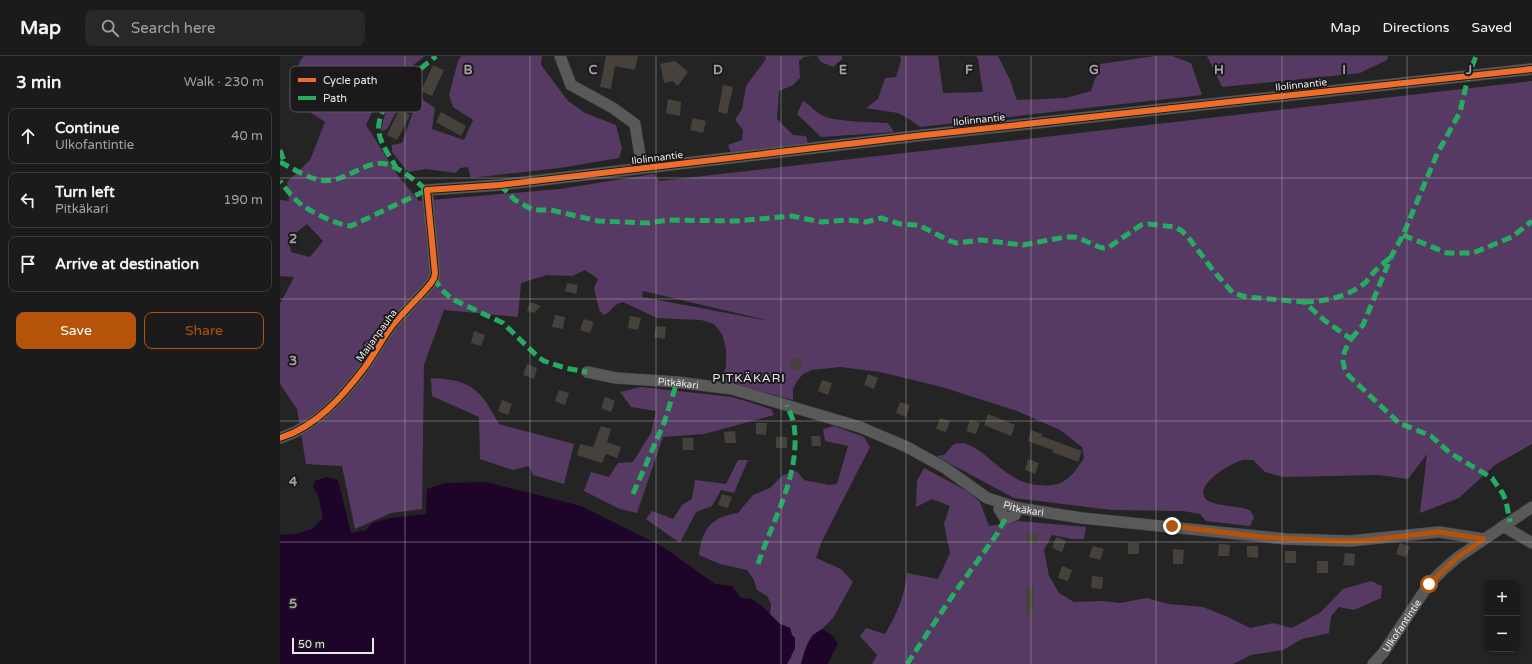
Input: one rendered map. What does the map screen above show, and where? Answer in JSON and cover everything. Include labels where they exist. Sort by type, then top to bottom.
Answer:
[{"type":"street","points":[[560,56],[571,85],[613,108],[635,124],[642,168]]},
{"type":"street","name":"Ilolinnantie","points":[[428,190],[500,185],[916,136],[1532,69]]},
{"type":"street","name":"Maijanpauha","points":[[280,438],[305,427],[334,403],[365,367],[392,327],[434,278],[435,273],[428,190]]},
{"type":"street","name":"Pitkäkari","points":[[587,372],[616,378],[677,382],[732,389],[860,427],[907,447],[945,468],[987,498],[1018,508],[1082,518],[1286,539],[1350,541],[1439,532],[1484,539]]},
{"type":"street","name":"Ulkofantintie","points":[[1373,664],[1383,653],[1429,584],[1458,557],[1532,507]]},
{"type":"street","points":[[1503,526],[1532,543]]},
{"type":"shaded area","points":[[304,56],[425,56],[412,66],[298,66]]},
{"type":"shaded area","points":[[461,56],[542,56],[541,65],[568,101],[585,113],[616,125],[622,149],[619,158],[560,168],[471,178],[468,167],[460,168],[456,173],[426,169],[408,172],[392,152],[392,145],[402,143],[413,112],[422,112],[422,99],[435,108],[432,129],[464,140],[473,120],[453,107],[449,95],[458,61]]},
{"type":"shaded area","points":[[765,56],[812,56],[804,57],[799,61],[800,78],[793,85],[779,91],[777,119],[793,135],[806,136],[808,144],[731,153],[728,145],[742,140],[743,130],[735,120],[742,109],[746,86],[766,59]]},
{"type":"shaded area","points":[[817,56],[842,56],[842,59],[833,67],[821,62]]},
{"type":"shaded area","points":[[900,56],[938,56],[943,93],[983,92],[978,59],[976,56],[998,56],[1010,80],[1017,100],[1066,98],[1091,91],[1100,64],[1155,56],[1172,56],[1191,63],[1202,95],[920,127],[898,113],[866,108],[878,99],[885,78],[896,77],[901,61]]},
{"type":"shaded area","points":[[1207,56],[1388,56],[1387,60],[1360,73],[1222,87]]},
{"type":"shaded area","points":[[1532,81],[1532,444],[1495,465],[1459,498],[1420,513],[1427,454],[1408,479],[1379,475],[1283,477],[1265,472],[1253,460],[1243,460],[1235,463],[1213,477],[1204,489],[1203,495],[1210,502],[1250,510],[1254,517],[1250,526],[1206,521],[1200,514],[1183,511],[1112,510],[1014,498],[936,456],[944,455],[954,444],[963,443],[977,449],[1004,471],[1017,479],[1026,483],[1049,485],[1062,482],[1072,475],[1084,458],[1082,447],[1060,430],[1017,411],[942,387],[880,372],[840,367],[812,370],[803,374],[797,381],[793,389],[793,400],[721,381],[726,367],[726,349],[722,334],[714,324],[701,320],[657,318],[623,302],[619,303],[603,315],[599,309],[594,288],[598,279],[585,270],[572,276],[547,275],[521,283],[518,317],[444,310],[424,365],[422,509],[391,513],[355,529],[342,466],[306,464],[297,409],[280,384],[280,304],[294,277],[280,276],[280,200],[289,201],[287,182],[310,160],[325,122],[310,112],[372,112],[366,125],[399,177],[419,201],[560,189],[653,174],[660,181]],"holes":[[[307,224],[323,241],[310,257],[291,252],[288,239]],[[643,291],[770,321],[642,297]]]},
{"type":"shaded area","points":[[803,101],[823,116],[845,121],[888,123],[894,132],[821,137],[797,114]]},
{"type":"shaded area","points":[[386,112],[396,112],[387,129],[381,131]]},
{"type":"shaded area","points":[[431,378],[445,379],[466,384],[486,402],[499,424],[574,444],[564,484],[533,475],[529,466],[513,470],[480,459],[479,417],[432,396]]},
{"type":"shaded area","points":[[641,387],[732,397],[771,409],[774,415],[704,434],[663,437],[637,513],[620,509],[584,491],[591,472],[609,477],[618,463],[633,462],[651,433],[656,411],[631,407],[620,392]]},
{"type":"shaded area","points":[[834,426],[864,437],[870,447],[822,541],[816,558],[841,569],[853,582],[833,618],[822,629],[812,635],[806,647],[801,664],[787,664],[791,658],[795,638],[792,635],[790,628],[780,624],[770,615],[771,604],[767,596],[757,590],[754,580],[747,570],[720,564],[699,555],[700,546],[706,531],[715,521],[738,513],[753,495],[770,488],[783,475],[797,471],[804,480],[829,485],[837,484],[848,446],[825,441],[823,429]]},
{"type":"shaded area","points":[[738,460],[748,460],[734,493],[721,490],[712,506],[696,512],[680,543],[646,519],[652,511],[673,519],[682,505],[692,499],[695,480],[726,484]]},
{"type":"shaded area","points":[[924,468],[967,491],[980,502],[989,526],[1019,521],[1086,527],[1084,539],[1072,539],[1052,535],[1044,550],[1049,576],[1059,593],[1074,602],[1102,601],[1120,603],[1147,598],[1168,604],[1203,607],[1250,628],[1273,623],[1292,628],[1321,612],[1343,589],[1371,581],[1382,586],[1381,598],[1354,610],[1339,607],[1331,616],[1329,633],[1302,639],[1283,650],[1251,655],[1233,664],[872,664],[877,655],[860,636],[866,628],[885,634],[900,604],[907,573],[938,579],[950,553],[944,524],[950,506],[932,499],[916,507],[917,481]]},
{"type":"shaded area","points":[[326,477],[338,480],[351,533],[366,530],[372,523],[390,518],[426,514],[427,489],[445,483],[486,482],[581,506],[663,547],[715,584],[732,586],[741,598],[752,599],[763,607],[780,624],[790,628],[792,635],[795,638],[795,648],[787,664],[280,664],[280,535],[296,534],[312,529],[323,518],[319,498],[313,487],[315,481]]},
{"type":"shaded area","points":[[822,629],[832,635],[838,643],[828,664],[801,664],[810,640]]},
{"type":"building","points":[[606,56],[638,56],[635,70],[615,66],[611,89],[600,87]]},
{"type":"building","points":[[675,61],[688,72],[678,86],[672,81],[664,83],[660,64]]},
{"type":"building","points":[[433,65],[444,70],[432,96],[422,91]]},
{"type":"building","points":[[723,85],[733,87],[727,114],[718,112]]},
{"type":"building","points":[[668,99],[681,102],[680,116],[666,113]]},
{"type":"building","points":[[398,112],[403,112],[410,115],[397,140],[387,135]]},
{"type":"building","points":[[441,112],[466,126],[461,136],[436,122]]},
{"type":"building","points":[[693,118],[706,121],[703,133],[690,130]]},
{"type":"building","points":[[567,283],[578,285],[576,294],[565,291]]},
{"type":"building","points":[[530,302],[541,306],[534,313],[527,311]]},
{"type":"building","points":[[555,315],[565,317],[563,329],[552,327]]},
{"type":"building","points":[[630,316],[641,318],[638,330],[628,328]]},
{"type":"building","points":[[584,319],[594,322],[590,333],[580,330]]},
{"type":"building","points":[[656,326],[666,327],[665,339],[654,337]]},
{"type":"building","points":[[474,331],[485,335],[481,346],[471,343]]},
{"type":"building","points":[[793,357],[803,360],[800,371],[789,368]]},
{"type":"building","points":[[527,364],[537,368],[534,379],[523,375]]},
{"type":"building","points":[[868,374],[878,378],[874,389],[864,385]]},
{"type":"building","points":[[822,380],[832,383],[828,395],[818,391]]},
{"type":"building","points":[[559,390],[569,393],[565,405],[555,401]]},
{"type":"building","points":[[605,397],[615,401],[611,412],[601,408]]},
{"type":"building","points":[[502,400],[512,404],[508,415],[498,411]]},
{"type":"building","points":[[900,402],[910,405],[906,417],[896,413]]},
{"type":"building","points":[[988,414],[1015,425],[1011,436],[984,425]]},
{"type":"building","points":[[940,418],[950,421],[946,432],[936,429]]},
{"type":"building","points":[[970,420],[980,423],[976,434],[966,431]]},
{"type":"building","points":[[756,423],[767,423],[766,435],[756,434]]},
{"type":"building","points":[[601,426],[611,429],[607,442],[621,447],[617,458],[606,454],[602,463],[577,455],[580,444],[593,447]]},
{"type":"building","points":[[1031,430],[1042,434],[1041,436],[1082,451],[1078,462],[1052,452],[1053,450],[1028,441]]},
{"type":"building","points":[[735,431],[736,443],[725,443],[724,432]]},
{"type":"building","points":[[811,436],[820,436],[821,446],[812,446]]},
{"type":"building","points":[[776,437],[787,437],[787,448],[776,448]]},
{"type":"building","points":[[682,438],[693,438],[694,450],[683,450]]},
{"type":"building","points":[[1028,459],[1039,463],[1035,474],[1025,470]]},
{"type":"building","points":[[722,494],[732,497],[728,508],[718,505]]},
{"type":"building","points":[[1027,533],[1038,534],[1037,545],[1027,545]]},
{"type":"building","points":[[1056,537],[1066,541],[1062,552],[1052,548]]},
{"type":"building","points":[[1128,543],[1139,543],[1139,554],[1128,554]]},
{"type":"building","points":[[1400,543],[1410,547],[1406,557],[1396,554]]},
{"type":"building","points":[[1219,544],[1230,545],[1229,556],[1218,556]]},
{"type":"building","points":[[1093,546],[1104,549],[1100,560],[1089,557]]},
{"type":"building","points":[[1247,546],[1258,546],[1258,558],[1247,557]]},
{"type":"building","points":[[1173,549],[1184,550],[1183,564],[1173,564]]},
{"type":"building","points":[[1285,551],[1296,551],[1296,563],[1285,563]]},
{"type":"building","points":[[1345,553],[1355,554],[1354,566],[1343,565]]},
{"type":"building","points":[[1317,561],[1328,561],[1328,573],[1317,573]]},
{"type":"building","points":[[1062,566],[1072,570],[1068,581],[1058,578]]},
{"type":"building","points":[[1092,576],[1103,577],[1102,589],[1091,588]]},
{"type":"building","points":[[1026,587],[1034,587],[1032,615],[1026,615]]},
{"type":"marked path","points":[[422,68],[436,56]]},
{"type":"marked path","points":[[1351,339],[1363,325],[1391,257],[1403,235],[1437,154],[1460,112],[1468,77],[1476,56]]},
{"type":"marked path","points":[[383,112],[379,122],[380,138],[397,169]]},
{"type":"marked path","points":[[280,150],[285,164]]},
{"type":"marked path","points":[[280,162],[309,177],[328,181],[346,176],[370,165],[378,163],[386,164],[402,172],[427,190],[351,226],[323,217],[308,209],[297,201],[280,181]]},
{"type":"marked path","points":[[500,185],[515,200],[533,210],[551,210],[598,221],[648,223],[668,220],[736,221],[792,216],[821,222],[848,220],[866,222],[881,218],[900,224],[918,225],[956,243],[981,240],[1023,245],[1065,237],[1074,237],[1104,248],[1109,247],[1141,225],[1148,224],[1175,227],[1188,237],[1212,269],[1233,293],[1246,297],[1304,302],[1324,320],[1351,339],[1343,358],[1344,367],[1349,376],[1399,423],[1431,436],[1450,453],[1492,478],[1506,501],[1510,522]]},
{"type":"marked path","points":[[1403,235],[1447,253],[1473,253],[1512,237],[1532,221]]},
{"type":"marked path","points":[[1304,302],[1320,301],[1336,297],[1360,287],[1390,258]]},
{"type":"marked path","points":[[434,278],[441,289],[452,299],[503,323],[544,361],[565,368],[587,372]]},
{"type":"marked path","points":[[633,494],[664,423],[677,382]]},
{"type":"marked path","points":[[758,564],[790,479],[795,443],[794,425],[787,405]]},
{"type":"marked path","points":[[907,664],[953,595],[997,534],[1005,519]]},
{"type":"cycle path","points":[[280,438],[293,433],[317,418],[348,389],[365,367],[392,326],[426,289],[434,278],[435,273],[427,190],[500,185],[916,136],[1532,69]]},
{"type":"district","name":"PITKÄKARI","points":[[749,378]]},
{"type":"route","points":[[1172,526],[1286,539],[1362,541],[1439,532],[1484,539],[1458,557],[1429,584]]}]
